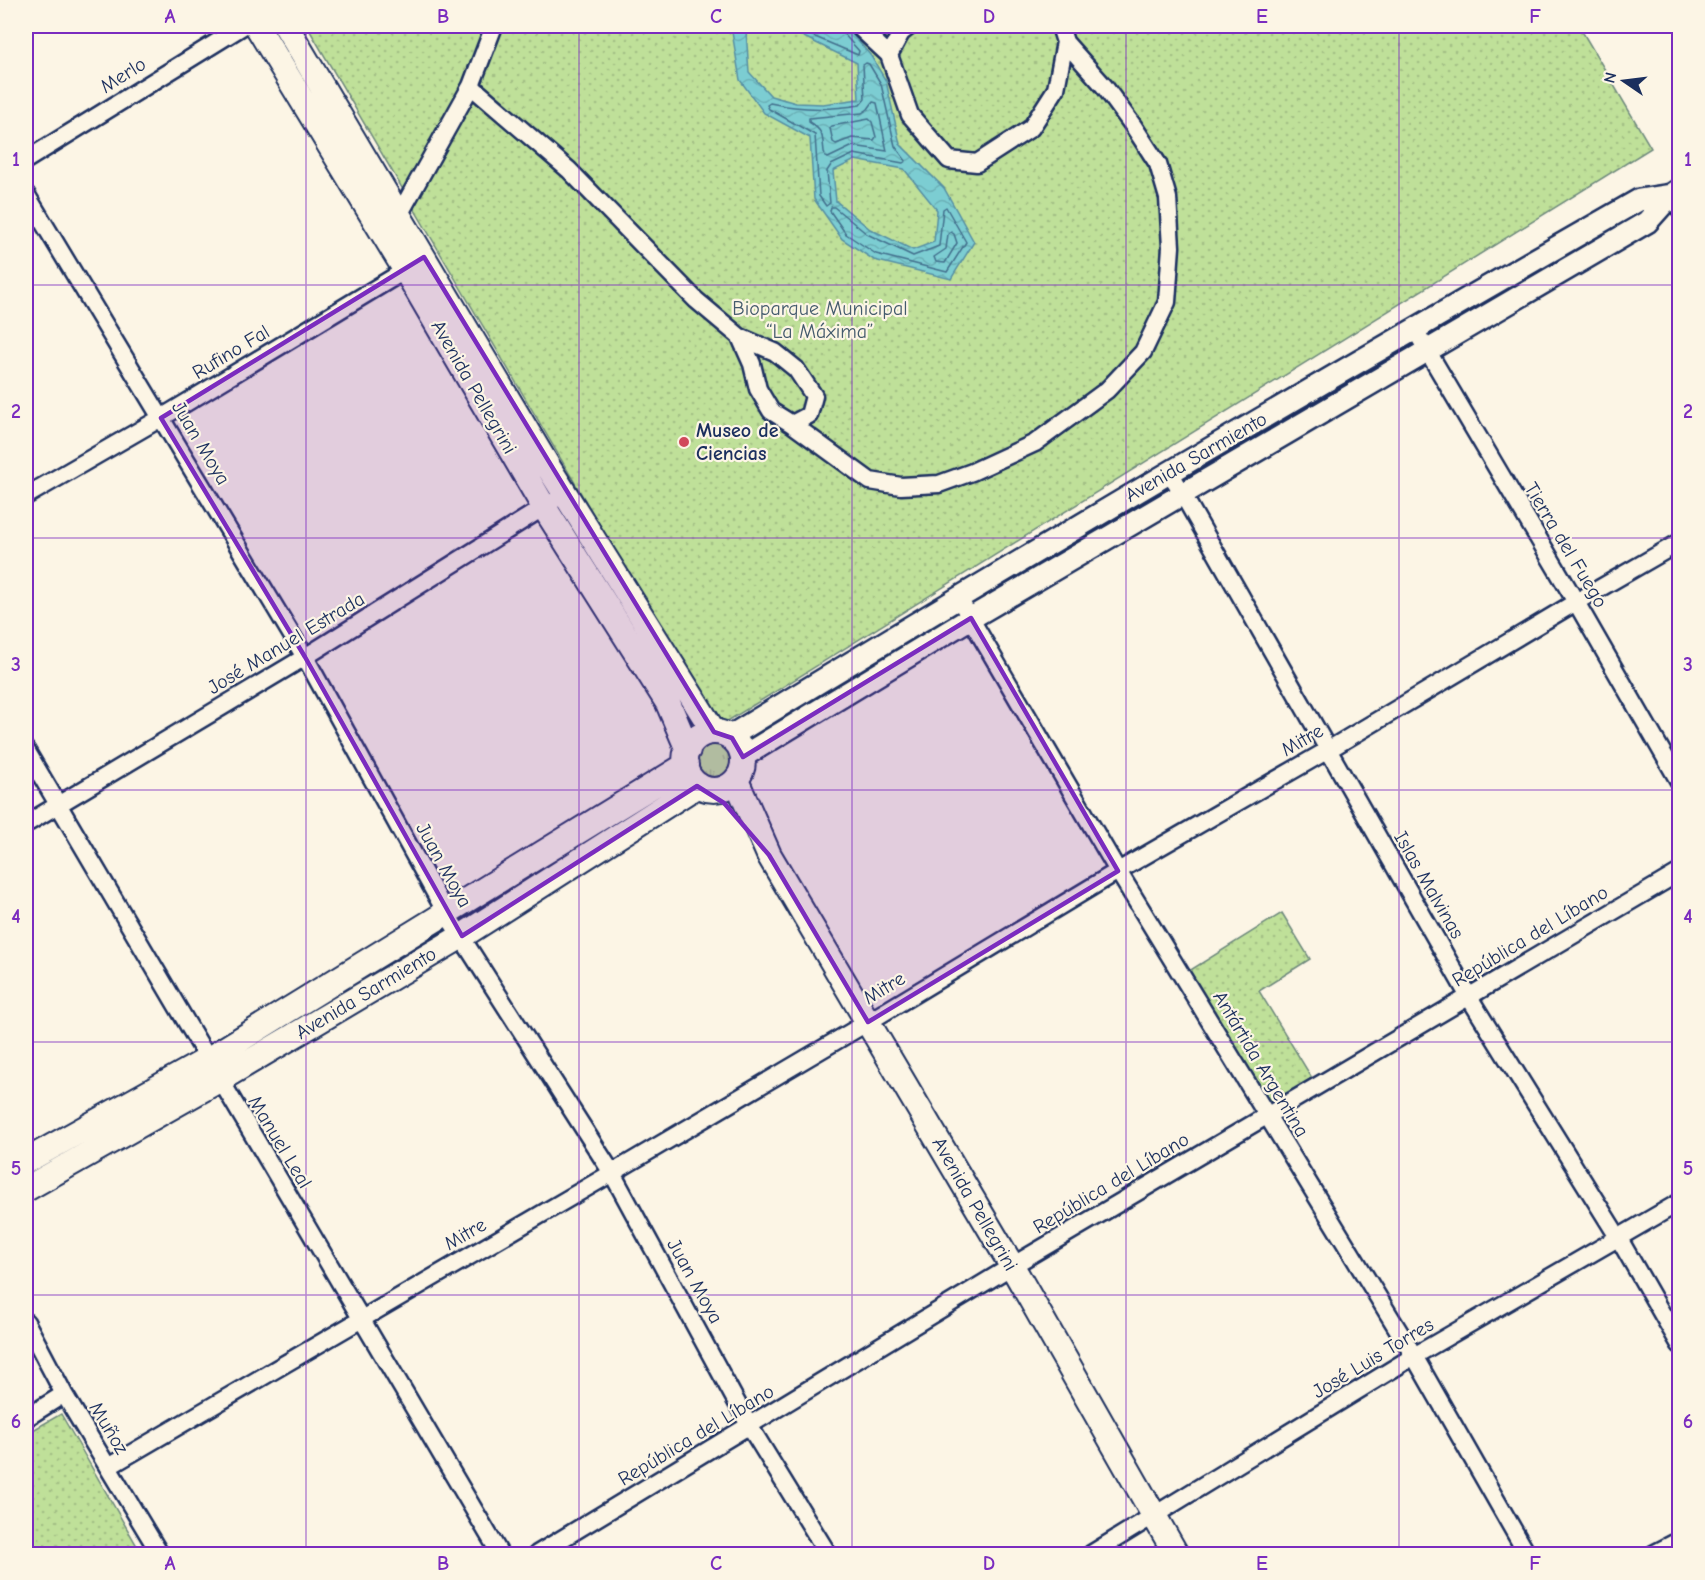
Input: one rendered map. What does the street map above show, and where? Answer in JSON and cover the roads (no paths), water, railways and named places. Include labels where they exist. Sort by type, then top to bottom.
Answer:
[{"type":"main road","name":"Avenida Pellegrini","points":[[257,26],[722,735]]},
{"type":"main road","name":"Avenida Pellegrini","points":[[286,26],[399,215],[415,264],[544,507],[668,703],[696,772],[769,855]]},
{"type":"main road","points":[[704,734],[722,735],[738,745],[742,758],[741,772],[736,780],[720,790],[696,772],[696,739],[704,734]]},
{"type":"main road","name":"Avenida Sarmiento","points":[[26,1189],[213,1070],[446,913],[696,772]]},
{"type":"main road","name":"Avenida Sarmiento","points":[[26,1161],[213,1070],[462,936],[696,772]]},
{"type":"main road","name":"Avenida Pellegrini","points":[[736,780],[769,855],[1012,1266],[1176,1554]]},
{"type":"street","name":"Merlo","points":[[26,160],[243,26]]},
{"type":"street","points":[[399,215],[471,86],[494,26]]},
{"type":"street","points":[[858,26],[889,55],[909,115],[949,160],[978,163],[1031,128],[1056,89],[1065,42]]},
{"type":"street","points":[[889,55],[901,33],[910,26]]},
{"type":"street","points":[[740,337],[752,364],[758,389],[771,411],[870,481],[902,486],[939,484],[972,472],[1035,443],[1107,390],[1143,352],[1167,302],[1171,247],[1168,198],[1158,164],[1104,86],[1065,42],[1060,26]]},
{"type":"street","points":[[471,86],[569,170],[696,300],[740,337],[775,352],[796,369],[814,396],[809,416],[792,424]]},
{"type":"street","name":"Juan Moya","points":[[26,194],[305,657],[446,913],[612,1173],[750,1427],[828,1554]]},
{"type":"street","name":"Avenida Sarmiento","points":[[722,735],[1414,328],[1639,200],[1677,198]]},
{"type":"street","name":"Avenida Sarmiento","points":[[742,758],[970,618],[1647,222],[1677,198]]},
{"type":"street","name":"Rufino Fal","points":[[26,496],[161,418],[415,264]]},
{"type":"street","name":"Tierra del Fuego","points":[[1414,328],[1680,783]]},
{"type":"street","name":"Islas Malvinas","points":[[1170,472],[1469,997],[1618,1238],[1680,1345]]},
{"type":"street","name":"José Manuel Estrada","points":[[26,824],[305,657],[565,494]]},
{"type":"street","name":"Mitre","points":[[108,1467],[612,1173],[1118,871],[1680,542]]},
{"type":"street","name":"Antártida Argentina","points":[[958,597],[1118,871],[1414,1356],[1527,1554]]},
{"type":"street","name":"Manuel Leal","points":[[26,750],[500,1554]]},
{"type":"street","name":"República del Líbano","points":[[537,1554],[750,1427],[1012,1266],[1680,872]]},
{"type":"street","name":"José Luis Torres","points":[[1091,1554],[1414,1356],[1680,1202]]},
{"type":"street","name":"Muñoz","points":[[26,1322],[64,1394],[160,1554]]},
{"type":"street","points":[[26,1418],[64,1394]]},
{"type":"street","points":[[1653,1554],[1680,1540]]},
{"type":"water","points":[[731,26],[845,26],[871,56],[886,81],[900,144],[944,188],[974,242],[951,279],[874,260],[842,239],[814,199],[810,138],[764,113],[740,80]],"holes":[[[774,27],[802,36],[857,63],[859,99],[823,104],[796,103],[771,96],[749,72],[746,31]],[[855,160],[904,169],[937,210],[934,242],[913,250],[870,229],[836,201],[833,171]]]},
{"type":"place","name":"Museo de Ciencias","points":[[684,442]]},
{"type":"park label","name":"Bioparque Municipal “La Máxima”","points":[[820,320]]}]
